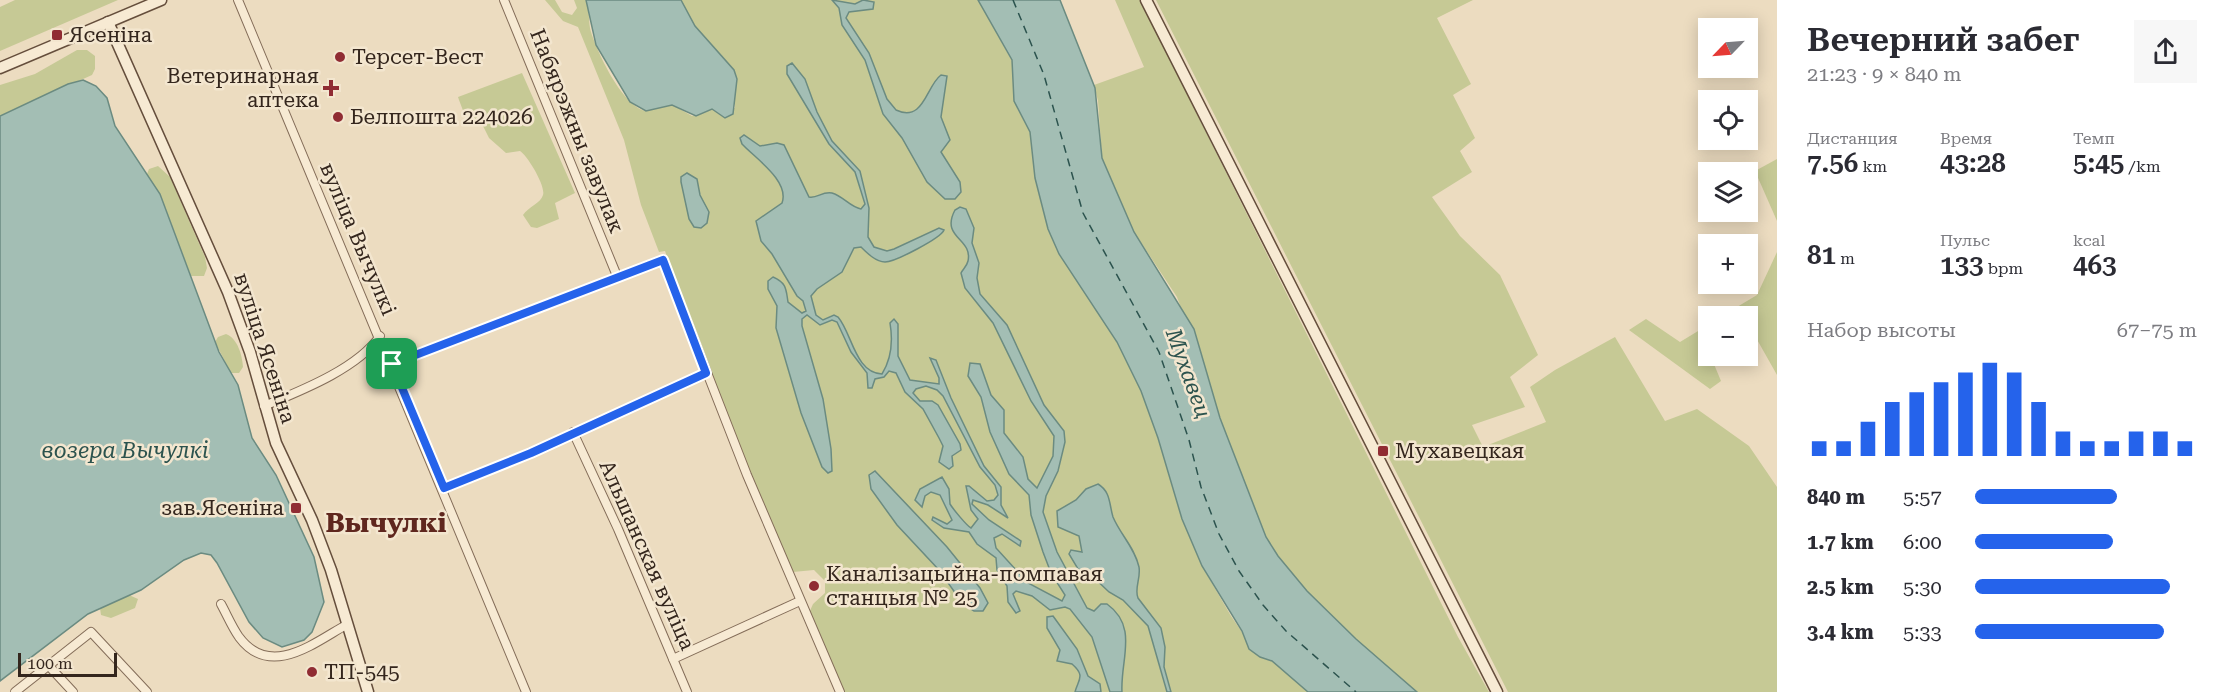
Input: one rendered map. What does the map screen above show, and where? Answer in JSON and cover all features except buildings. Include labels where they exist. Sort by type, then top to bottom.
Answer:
[{"type":"street","points":[[0,68],[161,0]]},
{"type":"street","name":"вуліца Вычулкі","points":[[238,0],[444,488],[526,692]]},
{"type":"street","name":"Набярэжны завулак","points":[[504,0],[616,276]]},
{"type":"street","points":[[1146,0],[1497,692]]},
{"type":"street","name":"вуліца Ясеніна","points":[[108,22],[228,292],[250,351],[276,443],[312,520],[331,570],[368,692]]},
{"type":"street","points":[[392,364],[616,276],[663,260],[706,373],[840,692]]},
{"type":"street","points":[[264,406],[301,390],[353,362],[380,336]]},
{"type":"street","points":[[444,488],[531,453],[706,373]]},
{"type":"street","name":"Альшанская вуліца","points":[[573,432],[687,692]]},
{"type":"street","points":[[674,659],[800,601]]},
{"type":"street","points":[[221,604],[240,639],[262,656],[291,656],[346,625]]},
{"type":"street","points":[[15,692],[92,632],[147,692]]},
{"type":"street","points":[[48,665],[73,692]]},
{"type":"green space","points":[[15,0],[118,0],[0,51],[0,7]]},
{"type":"green space","points":[[545,0],[555,0],[562,12],[572,15],[577,8],[574,0],[586,0],[591,32],[599,53],[620,90],[637,107],[646,111],[673,105],[692,116],[712,109],[735,108],[733,93],[736,83],[695,26],[681,0],[978,0],[1012,61],[1016,106],[1030,132],[1035,178],[1048,229],[1059,254],[1117,342],[1141,391],[1158,438],[1182,519],[1202,566],[1231,616],[1259,657],[1272,661],[1308,692],[843,692],[809,613],[813,604],[825,593],[825,581],[814,570],[793,572],[789,566],[727,415],[665,251],[659,252],[641,205],[624,140],[578,27],[563,21]]},
{"type":"green space","points":[[1115,0],[1140,0],[1458,637],[1489,692],[1417,692],[1356,639],[1307,591],[1278,556],[1266,537],[1248,496],[1177,297],[1134,232],[1102,158],[1098,101],[1094,85],[1144,67]]},
{"type":"green space","points":[[1156,0],[1473,0],[1437,18],[1471,84],[1453,95],[1475,138],[1460,151],[1472,172],[1432,197],[1460,236],[1500,275],[1538,355],[1510,377],[1525,407],[1472,425],[1483,447],[1546,422],[1530,387],[1555,370],[1615,337],[1665,421],[1697,409],[1749,446],[1777,487],[1777,692],[1508,692]]},
{"type":"green space","points":[[77,50],[87,50],[95,56],[95,69],[92,75],[0,116],[0,85],[35,74]]},
{"type":"green space","points":[[522,73],[575,193],[555,203],[559,219],[537,228],[531,227],[523,215],[543,195],[542,185],[531,164],[520,151],[506,153],[489,138],[481,122],[467,121],[458,97]]},
{"type":"green space","points":[[1777,159],[1777,221],[1758,178],[1758,169]]},
{"type":"green space","points":[[158,166],[170,177],[205,257],[207,268],[204,276],[191,276],[165,207],[147,174],[149,169]]},
{"type":"green space","points":[[1777,252],[1777,375],[1758,341],[1758,306],[1739,306],[1758,293]]},
{"type":"green space","points":[[1646,319],[1680,342],[1698,331],[1698,366],[1715,366],[1721,381],[1710,389],[1629,330]]},
{"type":"green space","points":[[226,334],[234,340],[240,353],[243,367],[239,373],[231,373],[215,342],[218,337]]},
{"type":"green space","points":[[129,595],[138,599],[135,608],[111,618],[101,615],[100,608]]},
{"type":"water","points":[[586,0],[681,0],[695,26],[734,70],[737,79],[733,114],[725,118],[712,109],[696,116],[672,105],[646,111],[630,102],[596,45]]},
{"type":"water","points":[[832,0],[855,4],[863,0],[874,2],[873,9],[849,12],[846,18],[869,53],[887,99],[896,110],[905,113],[919,108],[936,80],[941,75],[947,76],[941,117],[950,140],[941,152],[960,182],[961,192],[955,199],[945,199],[927,182],[902,138],[883,114],[865,60],[842,25],[839,8]]},
{"type":"water","name":"Мухавец","points":[[978,0],[1060,0],[1095,88],[1102,158],[1134,232],[1194,329],[1220,418],[1266,537],[1278,556],[1307,591],[1356,639],[1417,692],[1308,692],[1272,661],[1260,657],[1249,649],[1242,631],[1202,566],[1182,519],[1158,438],[1141,391],[1117,342],[1059,254],[1048,229],[1035,178],[1030,132],[1014,101],[1012,60]]},
{"type":"water","points":[[792,63],[805,79],[817,112],[832,141],[860,171],[869,208],[868,237],[874,247],[887,251],[939,228],[944,230],[927,244],[885,262],[872,257],[861,247],[854,248],[842,272],[817,289],[811,296],[816,315],[823,320],[834,315],[838,317],[860,360],[873,372],[882,374],[888,362],[891,343],[890,323],[894,319],[898,324],[898,356],[910,380],[939,384],[939,378],[930,358],[936,360],[951,398],[984,466],[1001,487],[1001,505],[1008,518],[988,505],[973,500],[972,504],[989,520],[1021,541],[1020,546],[1002,534],[994,538],[996,548],[1028,583],[1062,601],[1065,595],[1051,573],[1043,552],[1031,515],[1029,495],[1009,474],[990,432],[981,397],[968,376],[970,363],[980,364],[991,395],[1004,410],[1004,433],[1023,457],[1028,479],[1037,488],[1053,456],[1054,436],[1031,401],[993,323],[965,288],[961,273],[967,263],[968,253],[951,227],[951,219],[955,210],[960,207],[966,209],[974,228],[972,243],[979,263],[977,278],[980,294],[1007,325],[1044,405],[1064,431],[1065,442],[1058,471],[1046,496],[1043,512],[1057,552],[1087,608],[1094,611],[1101,604],[1107,604],[1117,613],[1123,623],[1126,645],[1122,692],[1110,692],[1092,637],[1070,609],[1065,607],[1050,610],[1032,596],[1016,591],[1013,594],[1020,611],[1016,613],[1008,602],[1007,586],[997,570],[996,558],[977,544],[969,532],[944,528],[932,520],[933,517],[947,524],[952,520],[940,495],[931,492],[925,496],[922,507],[915,500],[920,489],[942,477],[949,489],[950,504],[971,528],[978,519],[971,510],[966,486],[987,501],[994,500],[998,495],[995,485],[980,467],[943,396],[937,390],[926,386],[916,389],[913,393],[920,401],[932,401],[938,405],[960,444],[961,450],[952,456],[953,466],[949,469],[939,462],[943,446],[923,409],[905,392],[896,373],[889,371],[884,377],[875,379],[872,388],[868,388],[867,373],[851,352],[837,322],[832,320],[820,325],[807,315],[802,319],[802,326],[823,399],[832,471],[828,473],[822,467],[801,413],[776,328],[777,306],[768,289],[768,281],[773,277],[781,282],[785,287],[788,302],[802,313],[806,311],[803,301],[797,296],[772,254],[761,241],[756,221],[782,203],[781,186],[770,170],[742,144],[740,138],[744,135],[760,146],[777,143],[784,145],[809,197],[832,193],[857,208],[861,209],[865,204],[855,172],[829,144],[787,74],[787,66]]},
{"type":"water","name":"возера Вычулкі","points":[[83,80],[96,86],[107,98],[115,126],[160,194],[219,352],[238,385],[252,438],[276,475],[314,557],[324,602],[312,632],[304,640],[282,647],[263,638],[249,622],[217,563],[211,555],[201,553],[184,560],[141,590],[88,614],[0,681],[0,116],[68,84]]},
{"type":"water","points":[[687,173],[697,179],[700,195],[709,212],[707,223],[701,228],[694,227],[689,219],[681,182],[681,177]]},
{"type":"water","points":[[875,471],[947,547],[980,588],[988,603],[983,611],[974,611],[963,604],[939,570],[897,525],[871,489],[869,475]]},
{"type":"water","points":[[1098,484],[1105,491],[1113,517],[1137,560],[1139,567],[1138,598],[1161,628],[1165,647],[1164,667],[1171,692],[1167,692],[1148,626],[1123,600],[1109,592],[1091,575],[1078,569],[1069,554],[1071,550],[1082,552],[1079,536],[1058,527],[1057,511],[1076,500],[1086,489]]},
{"type":"water","points":[[1053,616],[1077,649],[1088,676],[1100,684],[1101,692],[1075,692],[1080,675],[1072,664],[1057,661],[1060,650],[1047,628],[1047,617]]},
{"type":"ferry route","points":[[1013,0],[1044,75],[1083,213],[1159,352],[1189,440],[1201,487],[1219,534],[1239,571],[1263,605],[1286,631],[1356,692]]},
{"type":"place","name":"Ясеніна","points":[[57,35]]},
{"type":"place","name":"Терсет-Вест","points":[[340,57]]},
{"type":"place","name":"Ветеринарная аптека","points":[[331,88]]},
{"type":"place","name":"Белпошта 224026","points":[[338,117]]},
{"type":"place","name":"Мухавецкая","points":[[1383,451]]},
{"type":"place","name":"зав.Ясеніна","points":[[296,508]]},
{"type":"place","name":"Каналізацыйна-помпавая станцыя № 25","points":[[814,586]]},
{"type":"place","name":"ТП-545","points":[[312,672]]},
{"type":"district","name":"Вычулкі","points":[[386,523]]},
{"type":"route","points":[[663,260],[706,373],[531,453],[444,488],[392,364],[616,276],[663,260]]}]
